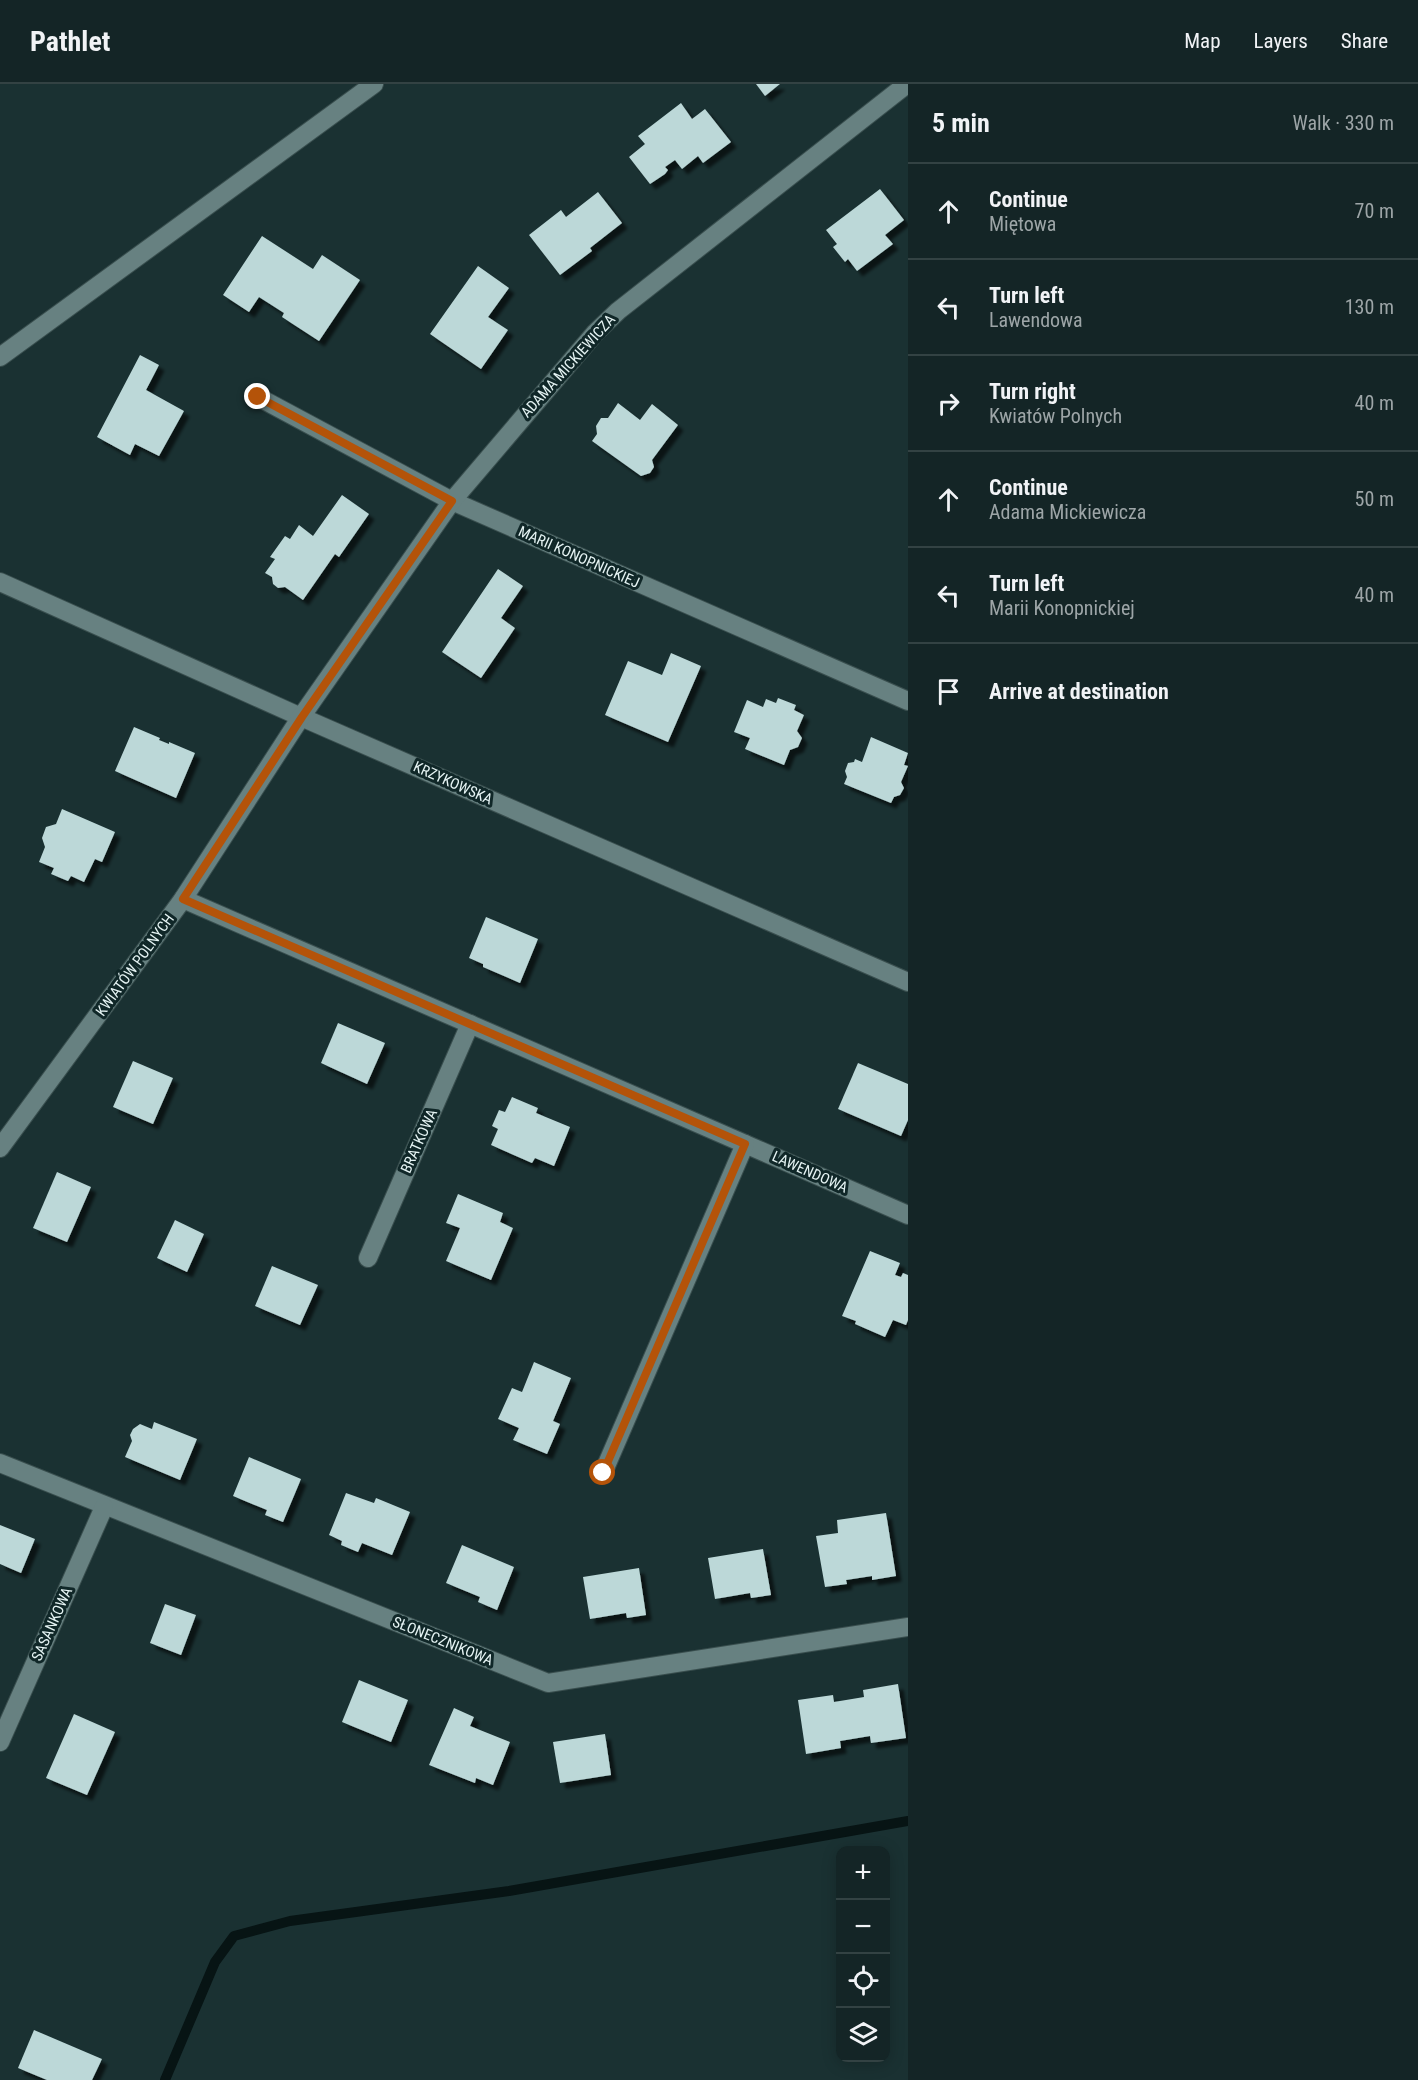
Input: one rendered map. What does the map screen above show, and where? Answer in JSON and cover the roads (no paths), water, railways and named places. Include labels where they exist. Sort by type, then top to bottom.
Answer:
[{"type":"street","points":[[0,357],[374,84]]},
{"type":"street","name":"ADAMA MICKIEWICZA","points":[[302,717],[452,501],[595,333],[618,311],[906,84]]},
{"type":"street","name":"MARII KONOPNICKIEJ","points":[[258,397],[452,501],[908,701]]},
{"type":"street","name":"KRZYKOWSKA","points":[[0,582],[908,982]]},
{"type":"street","name":"KWIATÓW POLNYCH","points":[[0,1148],[183,899],[302,717]]},
{"type":"street","name":"LAWENDOWA","points":[[183,899],[908,1215]]},
{"type":"street","name":"BRATKOWA","points":[[368,1258],[470,1024]]},
{"type":"street","points":[[603,1473],[745,1144]]},
{"type":"street","name":"SŁONECZNIKOWA","points":[[0,1463],[104,1507],[548,1683],[908,1627]]},
{"type":"street","name":"SASANKOWA","points":[[0,1742],[104,1507]]},
{"type":"waterway","points":[[165,2080],[215,1962],[234,1936],[290,1921],[509,1891],[908,1821]]}]
